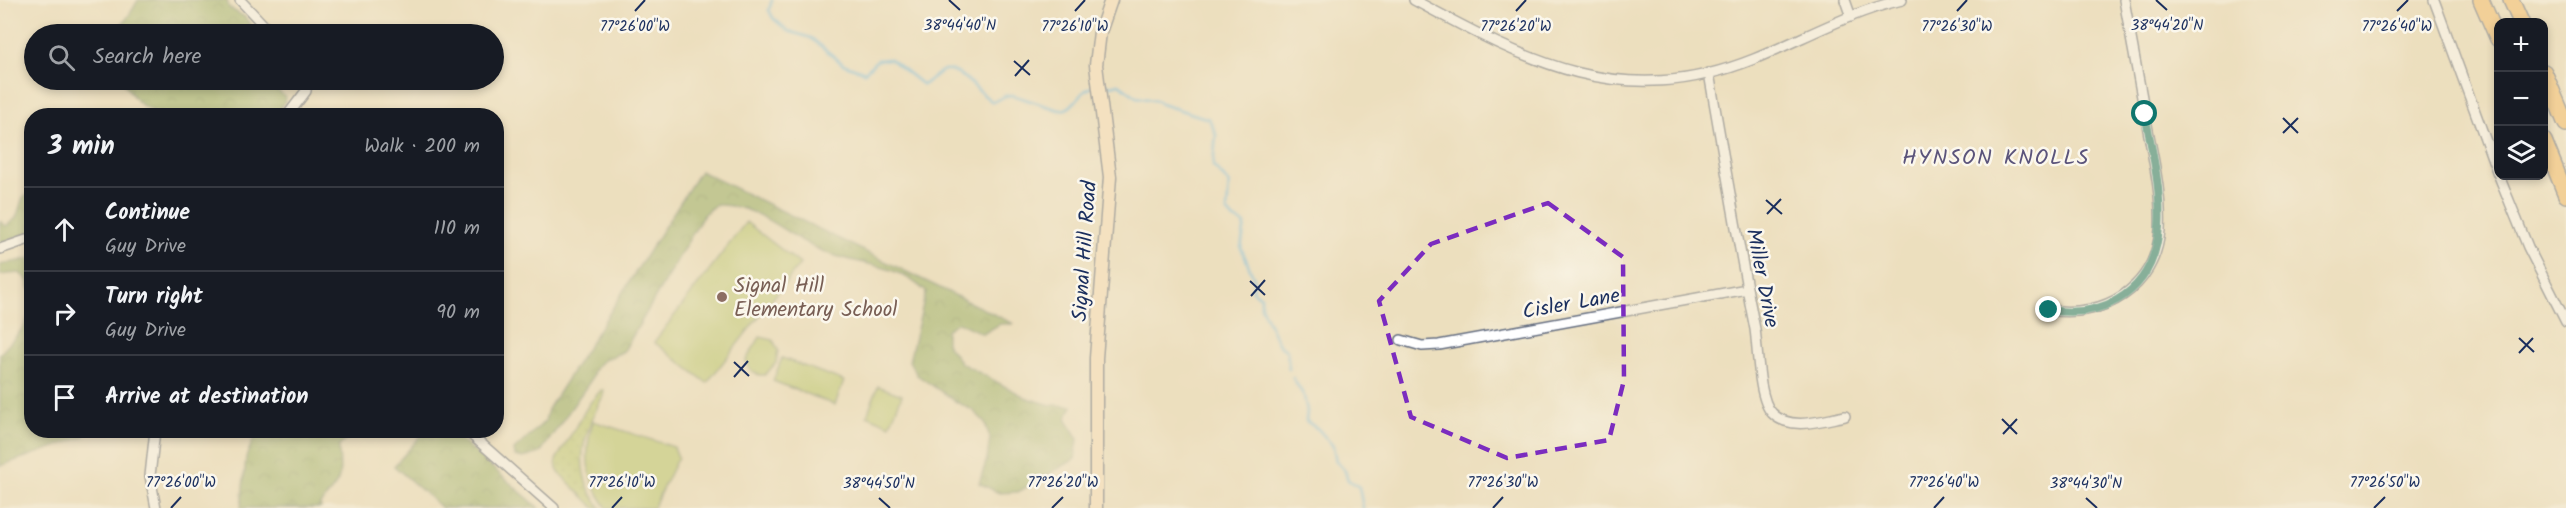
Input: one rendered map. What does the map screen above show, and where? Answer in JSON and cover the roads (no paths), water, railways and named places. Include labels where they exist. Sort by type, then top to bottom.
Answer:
[{"type":"highway","points":[[2481,0],[2494,28]]},
{"type":"highway","points":[[2511,0],[2519,18]]},
{"type":"highway","points":[[2548,81],[2566,124]]},
{"type":"highway","points":[[2548,151],[2566,195]]},
{"type":"main road","name":"Signal Hill Road","points":[[1096,508],[1095,389],[1110,188],[1096,65],[1100,32],[1110,0]]},
{"type":"street","points":[[240,0],[263,24]]},
{"type":"street","points":[[1414,0],[1492,42],[1569,71],[1596,77],[1641,81],[1686,78],[1709,73],[1753,59],[1851,17],[1902,0]]},
{"type":"street","points":[[1845,0],[1851,17]]},
{"type":"street","points":[[2049,310],[2086,311],[2107,305],[2122,297],[2139,283],[2147,271],[2157,244],[2160,214],[2156,174],[2124,0]]},
{"type":"street","points":[[2434,0],[2494,162]]},
{"type":"street","name":"Miller Drive","points":[[1709,73],[1765,402],[1768,409],[1780,419],[1795,424],[1845,416]]},
{"type":"street","points":[[293,108],[306,90]]},
{"type":"street","points":[[2501,180],[2530,252],[2566,322]]},
{"type":"street","points":[[0,249],[24,241]]},
{"type":"street","name":"Cisler Lane","points":[[1401,340],[1422,346],[1439,345],[1747,290]]},
{"type":"street","points":[[154,438],[150,476],[156,508]]},
{"type":"street","points":[[475,438],[554,508]]},
{"type":"waterway","points":[[772,0],[769,10],[773,18],[788,31],[811,38],[843,64],[865,72],[877,60],[890,59],[923,85],[940,72],[948,70],[969,81],[993,102],[1012,95],[1059,110],[1069,107],[1092,87]]},
{"type":"waterway","points":[[1104,84],[1110,86],[1119,84],[1137,97],[1158,101],[1161,104],[1209,119],[1216,134],[1213,166],[1229,183],[1227,211],[1234,219],[1245,224],[1241,248],[1254,278],[1253,291],[1261,297],[1261,306],[1279,345],[1287,351],[1289,369]]},
{"type":"waterway","points":[[1293,378],[1304,396],[1306,421],[1318,429],[1333,446],[1336,461],[1345,471],[1348,480],[1359,487],[1363,508]]},
{"type":"place","name":"Signal Hill Elementary School","points":[[722,297]]},
{"type":"district","name":"HYNSON KNOLLS","points":[[1996,156]]}]
